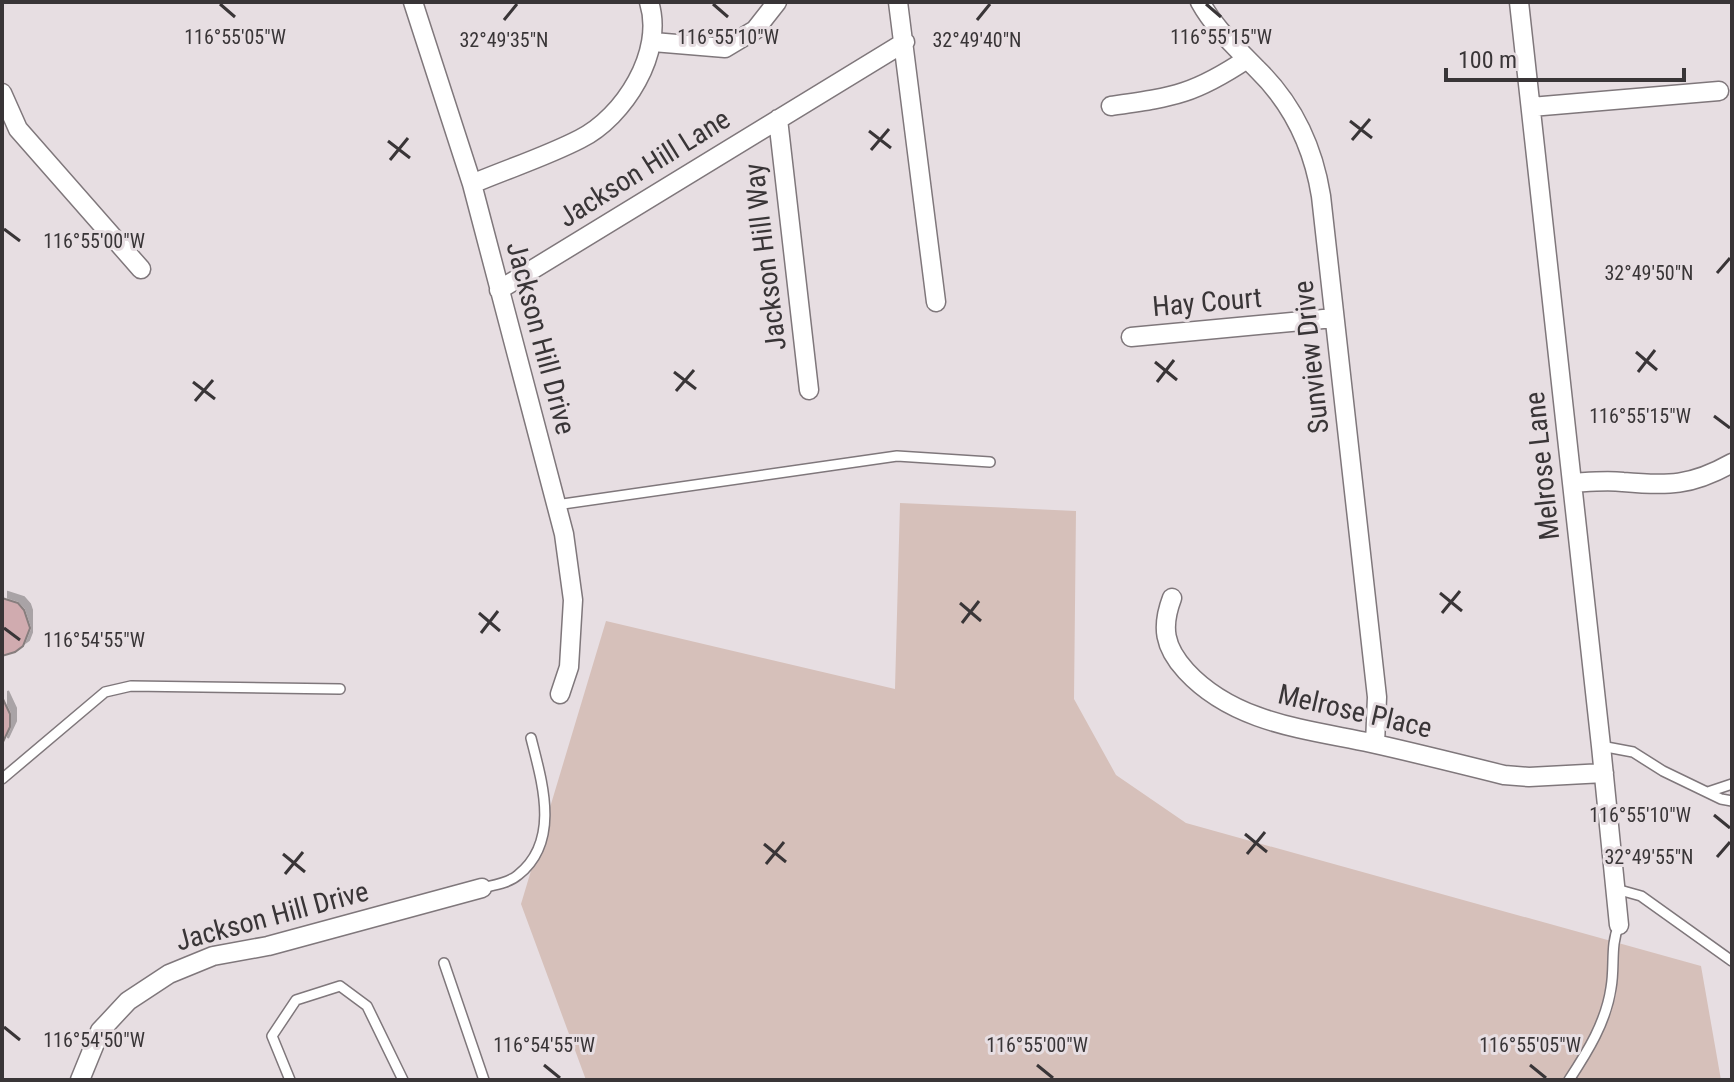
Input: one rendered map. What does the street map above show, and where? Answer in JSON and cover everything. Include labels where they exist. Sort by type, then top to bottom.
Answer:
[{"type":"street","name":"Jackson Hill Drive","points":[[413,2],[472,184],[564,534],[573,600],[569,667],[560,694]]},
{"type":"street","points":[[472,184],[582,138],[621,106],[647,61],[653,42],[653,13],[649,2]]},
{"type":"street","points":[[653,42],[725,48],[755,30],[777,2]]},
{"type":"street","points":[[898,2],[936,302]]},
{"type":"street","name":"Sunview Drive","points":[[1200,2],[1216,28],[1280,95],[1299,124],[1311,151],[1321,196],[1377,697],[1375,744]]},
{"type":"street","name":"Melrose Lane","points":[[1519,2],[1619,925]]},
{"type":"street","name":"Jackson Hill Lane","points":[[499,290],[905,42]]},
{"type":"street","points":[[1111,106],[1184,94],[1247,59]]},
{"type":"street","points":[[1531,107],[1719,91]]},
{"type":"street","points":[[2,93],[18,129],[141,269]]},
{"type":"street","name":"Jackson Hill Way","points":[[778,119],[809,390]]},
{"type":"street","name":"Hay Court","points":[[1131,337],[1334,318]]},
{"type":"street","points":[[1572,483],[1620,481],[1674,485],[1696,481],[1732,463]]},
{"type":"street","name":"Melrose Place","points":[[1172,598],[1165,616],[1165,634],[1168,647],[1181,666],[1211,695],[1263,719],[1504,775],[1529,777],[1604,773]]},
{"type":"street","name":"Jackson Hill Drive","points":[[80,1080],[100,1031],[128,1001],[169,974],[213,956],[268,946],[482,888]]},
{"type":"lane","points":[[556,505],[897,456],[990,462]]},
{"type":"lane","points":[[2,779],[105,692],[115,688],[340,689]]},
{"type":"lane","points":[[482,888],[516,877],[532,861],[541,843],[545,816],[544,784],[531,738]]},
{"type":"lane","points":[[1601,746],[1633,752],[1663,771],[1721,799],[1732,801]]},
{"type":"lane","points":[[1708,792],[1732,784]]},
{"type":"lane","points":[[1616,889],[1641,896],[1732,961]]},
{"type":"lane","points":[[1569,1080],[1593,1040],[1607,1008],[1613,976],[1613,939],[1619,925]]},
{"type":"lane","points":[[444,963],[484,1080]]},
{"type":"lane","points":[[290,1080],[272,1036],[296,1000],[340,986],[367,1006],[403,1080]]},
{"type":"shaded area","points":[[900,503],[1076,511],[1074,699],[1116,775],[1186,823],[1701,966],[1721,1080],[586,1080],[521,904],[606,621],[895,689]]},
{"type":"building","points":[[2,598],[18,603],[30,628],[23,646],[2,656]]},
{"type":"building","points":[[2,697],[10,714],[10,727],[2,744]]}]
